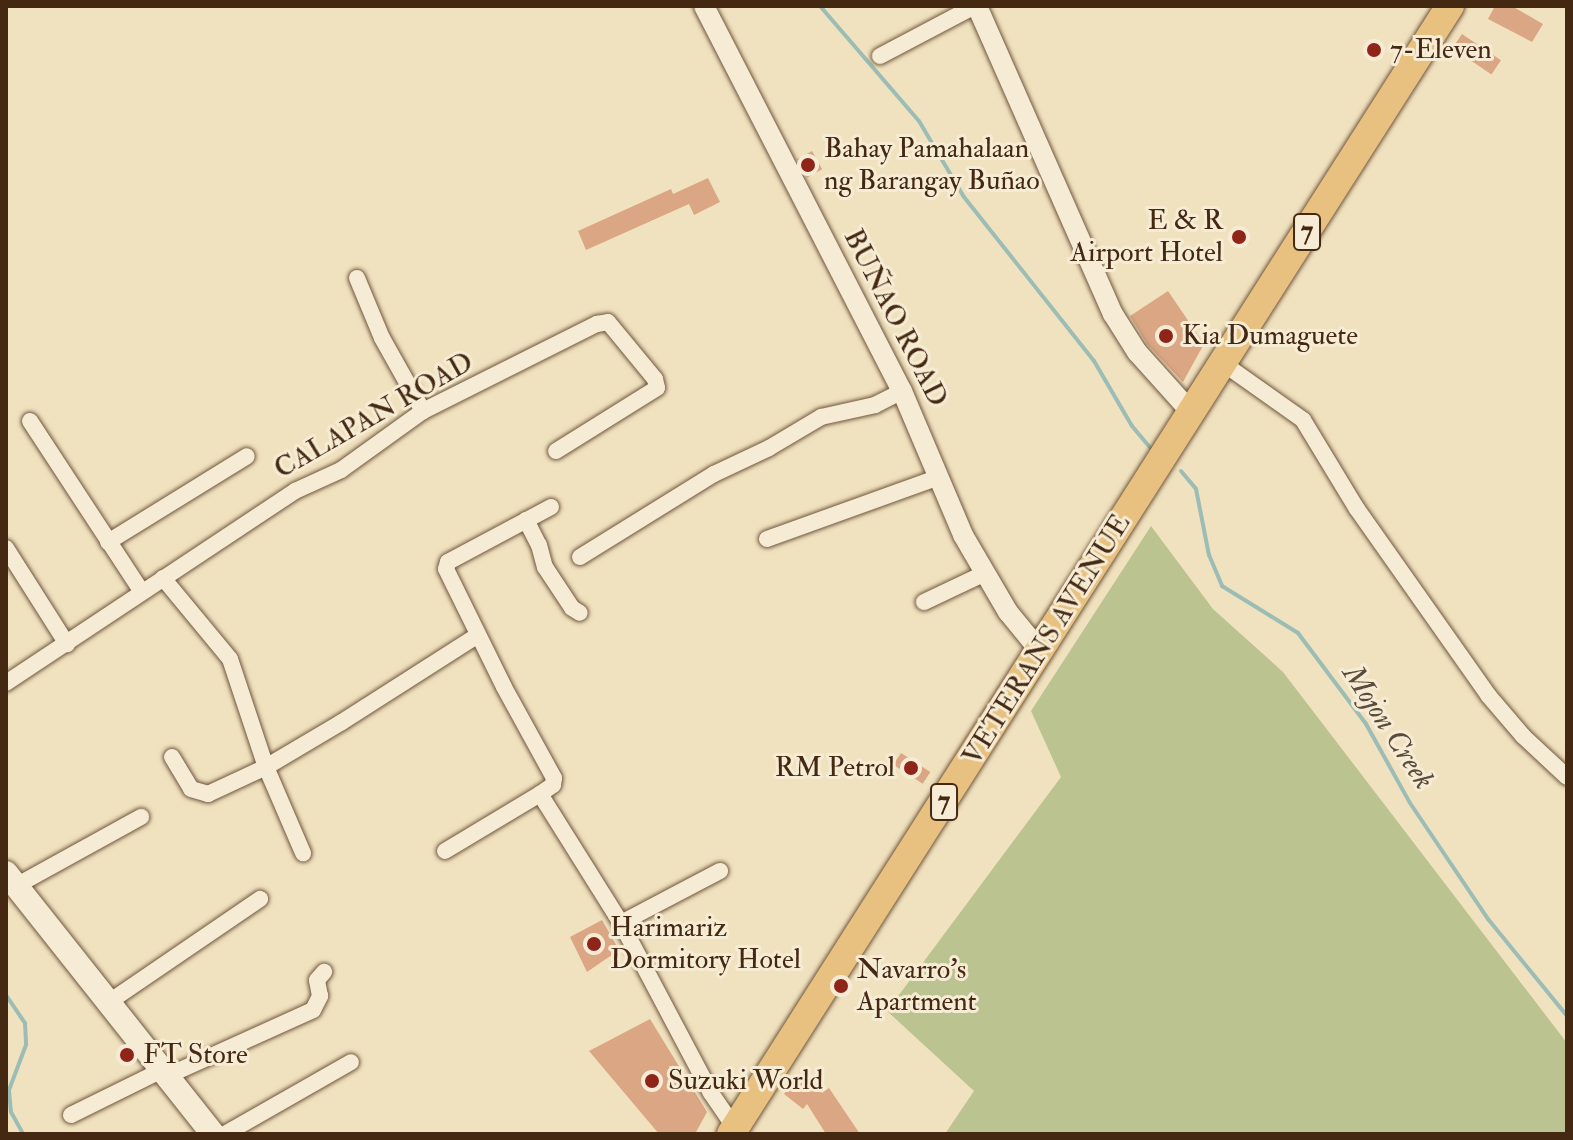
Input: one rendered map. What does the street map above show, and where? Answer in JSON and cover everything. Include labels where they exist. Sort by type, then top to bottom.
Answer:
[{"type":"highway","name":"7","points":[[1192,413],[1450,6]]},
{"type":"highway","name":"VETERANS AVENUE","points":[[733,1131],[1192,413]]},
{"type":"main road","points":[[11,879],[213,1134]]},
{"type":"street","name":"BUÑAO ROAD","points":[[704,6],[902,391],[963,535],[1008,612],[1040,651]]},
{"type":"street","points":[[880,56],[976,6],[1113,314],[1137,352],[1192,413]]},
{"type":"street","points":[[357,278],[382,338],[423,411]]},
{"type":"street","name":"CALAPAN ROAD","points":[[6,683],[295,491],[341,470],[423,411],[597,324],[608,322],[655,379],[657,388],[556,451]]},
{"type":"street","points":[[1224,364],[1303,420],[1357,509],[1488,695],[1523,736],[1567,777]]},
{"type":"street","points":[[580,557],[714,474],[769,448],[821,417],[875,405],[902,391]]},
{"type":"street","points":[[30,421],[142,592]]},
{"type":"street","points":[[108,542],[247,456]]},
{"type":"street","points":[[767,539],[939,477]]},
{"type":"street","points":[[445,851],[553,785],[554,778],[478,635],[446,565],[551,507]]},
{"type":"street","points":[[526,520],[539,545],[545,567],[572,608],[580,613]]},
{"type":"street","points":[[6,548],[67,644]]},
{"type":"street","points":[[924,602],[985,573]]},
{"type":"street","points":[[163,578],[230,659],[266,767],[303,853]]},
{"type":"street","points":[[172,757],[191,789],[198,794],[208,794],[266,767],[478,635]]},
{"type":"street","points":[[540,794],[621,923],[733,1131]]},
{"type":"street","points":[[11,879],[141,817]]},
{"type":"street","points":[[621,923],[720,871]]},
{"type":"street","points":[[109,1002],[260,899]]},
{"type":"street","points":[[71,1115],[313,1010],[320,996],[317,980],[324,972]]},
{"type":"street","points":[[225,1134],[351,1062]]},
{"type":"green space","points":[[1151,526],[1213,609],[1283,672],[1567,1043],[1567,1134],[945,1134],[974,1091],[887,1011],[1061,777],[1031,711]]},
{"type":"building","points":[[1495,6],[1512,6],[1543,24],[1532,42],[1488,19]]},
{"type":"building","points":[[1462,34],[1501,60],[1491,74],[1452,48]]},
{"type":"building","name":"Bahay Pamahalaan ng Barangay Buñao","points":[[812,151],[822,169],[807,178],[797,159]]},
{"type":"building","points":[[708,178],[720,202],[694,215],[689,204],[586,250],[578,231],[671,189],[673,194]]},
{"type":"building","name":"Kia Dumaguete","points":[[1168,291],[1204,344],[1183,382],[1147,344],[1130,316]]},
{"type":"building","name":"RM Petrol","points":[[901,753],[930,772],[923,784],[893,765]]},
{"type":"building","name":"Harimariz Dormitory Hotel","points":[[602,920],[619,950],[587,972],[570,937]]},
{"type":"building","name":"Suzuki World","points":[[650,1019],[707,1112],[695,1134],[659,1134],[589,1051]]},
{"type":"building","points":[[798,1074],[822,1093],[829,1088],[860,1134],[826,1134],[807,1104],[803,1109],[784,1094]]},
{"type":"waterway","name":"Mojon Creek","points":[[820,6],[919,121],[964,197],[1094,361],[1132,426],[1153,451]]},
{"type":"waterway","name":"Mojon Creek","points":[[1181,471],[1196,489],[1209,555],[1222,586],[1298,633],[1366,724],[1410,803],[1488,919],[1567,1016]]},
{"type":"waterway","points":[[6,995],[25,1023],[26,1045],[9,1090],[11,1112],[23,1134]]},
{"type":"place","name":"7-Eleven","points":[[1374,50]]},
{"type":"place","name":"Bahay Pamahalaan ng Barangay Buñao","points":[[808,165]]},
{"type":"place","name":"E & R Airport Hotel","points":[[1239,237]]},
{"type":"place","name":"Kia Dumaguete","points":[[1166,336]]},
{"type":"place","name":"RM Petrol","points":[[911,768]]},
{"type":"place","name":"Harimariz Dormitory Hotel","points":[[594,944]]},
{"type":"place","name":"Navarro's Apartment","points":[[841,986]]},
{"type":"place","name":"FT Store","points":[[127,1055]]},
{"type":"place","name":"Suzuki World","points":[[652,1081]]}]
